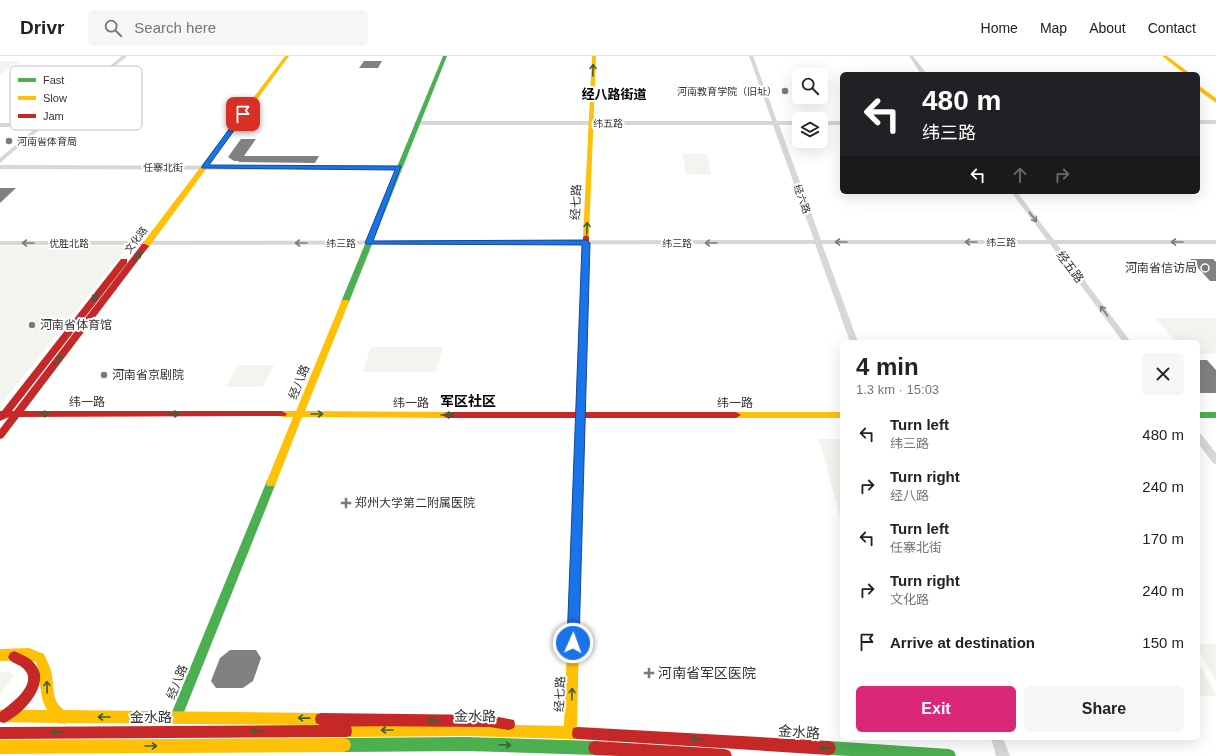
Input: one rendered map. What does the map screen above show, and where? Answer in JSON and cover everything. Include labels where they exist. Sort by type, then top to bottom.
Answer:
[{"type":"street","points":[[113,66],[125,56]]},
{"type":"street","name":"文化路","points":[[0,436],[147,243],[280,56]]},
{"type":"street","name":"文化路","points":[[1,416],[287,56]]},
{"type":"street","name":"经八路","points":[[176,717],[445,56]]},
{"type":"street","name":"经七路","points":[[570,733],[586,243],[594,56]]},
{"type":"street","name":"经六路","points":[[751,56],[853,340]]},
{"type":"street","points":[[911,56],[923,72]]},
{"type":"street","points":[[1156,56],[1177,72]]},
{"type":"street","points":[[1164,56],[1185,72]]},
{"type":"street","points":[[1200,83],[1216,95]]},
{"type":"street","points":[[1200,89],[1216,101]]},
{"type":"street","points":[[1200,122],[1216,122]]},
{"type":"street","name":"纬五路","points":[[417,123],[792,123]]},
{"type":"street","points":[[828,123],[840,123]]},
{"type":"street","points":[[0,161],[37,130]]},
{"type":"street","name":"任寨北街","points":[[0,167],[399,168]]},
{"type":"street","name":"经五路","points":[[1016,194],[1126,340]]},
{"type":"street","name":"纬三路","points":[[137,243],[1216,242]]},
{"type":"street","name":"优胜北路","points":[[0,243],[137,243]]},
{"type":"street","name":"纬一路","points":[[1,416],[16,414],[840,415]]},
{"type":"street","points":[[1200,415],[1216,415]]},
{"type":"street","points":[[1200,439],[1216,460]]},
{"type":"street","points":[[0,654],[24,659],[34,667],[36,679],[31,692],[22,703],[0,717]]},
{"type":"street","points":[[0,654],[29,654],[40,658],[48,673],[48,701],[52,710],[68,721],[84,727],[119,732]]},
{"type":"street","points":[[0,717],[176,717],[490,721],[570,733]]},
{"type":"street","name":"金水路","points":[[0,733],[468,730],[616,734],[949,756]]},
{"type":"street","points":[[998,740],[1003,756]]},
{"type":"street","points":[[0,747],[466,744],[570,752],[725,756]]},
{"type":"street","points":[[547,756],[570,752]]},
{"type":"shaded area","points":[[0,61],[20,61],[13,66],[10,66],[10,68],[0,75]]},
{"type":"shaded area","points":[[683,154],[707,154],[711,175],[686,174]]},
{"type":"shaded area","name":"河南省体育馆","points":[[0,246],[128,246],[2,403],[0,403]]},
{"type":"shaded area","points":[[1156,318],[1216,318],[1216,354],[1200,354],[1200,340],[1173,340]]},
{"type":"shaded area","points":[[371,347],[443,347],[436,372],[363,372]]},
{"type":"shaded area","points":[[238,365],[274,365],[263,387],[226,387]]},
{"type":"shaded area","points":[[819,439],[840,439],[840,517]]},
{"type":"shaded area","points":[[1200,644],[1216,644],[1216,681],[1200,653]]},
{"type":"shaded area","points":[[1200,666],[1216,694],[1216,696],[1200,696]]},
{"type":"shaded area","points":[[0,672],[10,672],[14,676],[0,694]]},
{"type":"building","points":[[364,61],[382,61],[378,68],[359,68]]},
{"type":"building","points":[[241,139],[256,139],[244,156],[319,156],[315,163],[238,162],[239,161],[234,161],[228,157]]},
{"type":"building","points":[[0,188],[16,188],[0,203]]},
{"type":"building","points":[[1190,259],[1213,259],[1216,262],[1216,281],[1210,281]]},
{"type":"building","points":[[1200,360],[1207,360],[1216,370],[1216,393],[1200,393]]},
{"type":"building","points":[[230,650],[256,650],[261,658],[253,681],[243,688],[216,688],[211,681],[220,658]]},
{"type":"traffic: fast","points":[[345,302],[445,56]]},
{"type":"traffic: fast","points":[[1200,415],[1216,415]]},
{"type":"traffic: fast","points":[[176,717],[271,483]]},
{"type":"traffic: fast","points":[[344,745],[466,744],[595,748]]},
{"type":"traffic: fast","points":[[829,748],[949,756]]},
{"type":"traffic: slow","points":[[145,246],[287,56]]},
{"type":"traffic: slow","points":[[586,237],[594,56]]},
{"type":"traffic: slow","points":[[1164,56],[1185,72]]},
{"type":"traffic: slow","points":[[1200,89],[1216,101]]},
{"type":"traffic: slow","points":[[271,483],[345,302]]},
{"type":"traffic: slow","points":[[282,414],[447,415]]},
{"type":"traffic: slow","points":[[736,415],[840,415]]},
{"type":"traffic: slow","points":[[562,732],[570,733],[577,513]]},
{"type":"traffic: slow","points":[[0,655],[29,654],[40,658],[46,675],[50,705],[64,718]]},
{"type":"traffic: slow","points":[[0,716],[321,719]]},
{"type":"traffic: slow","points":[[346,731],[468,730],[578,733]]},
{"type":"traffic: slow","points":[[0,747],[344,745]]},
{"type":"traffic: jam","points":[[577,513],[586,237]]},
{"type":"traffic: jam","points":[[0,436],[145,246]]},
{"type":"traffic: jam","points":[[1,418],[124,261]]},
{"type":"traffic: jam","points":[[0,414],[282,414]]},
{"type":"traffic: jam","points":[[447,415],[736,415]]},
{"type":"traffic: jam","points":[[4,717],[28,695],[35,678],[33,670],[26,663],[14,657]]},
{"type":"traffic: jam","points":[[321,719],[489,721],[509,724]]},
{"type":"traffic: jam","points":[[0,733],[346,731]]},
{"type":"traffic: jam","points":[[578,733],[829,748]]},
{"type":"traffic: jam","points":[[595,748],[725,756]]},
{"type":"place","name":"河南教育学院（旧址）","points":[[785,91]]},
{"type":"place","name":"河南省体育局","points":[[9,141]]},
{"type":"place","name":"河南省信访局","points":[[1205,268]]},
{"type":"place","name":"河南省体育馆","points":[[32,325]]},
{"type":"place","name":"河南省京剧院","points":[[104,375]]},
{"type":"place","name":"郑州大学第二附属医院","points":[[346,503]]},
{"type":"place","name":"河南省军区医院","points":[[649,673]]},
{"type":"district","name":"经八路街道","points":[[614,94]]},
{"type":"district","name":"军区社区","points":[[468,401]]},
{"type":"route","points":[[243,114],[204,167],[399,168],[368,243],[586,243],[573,643]]}]
